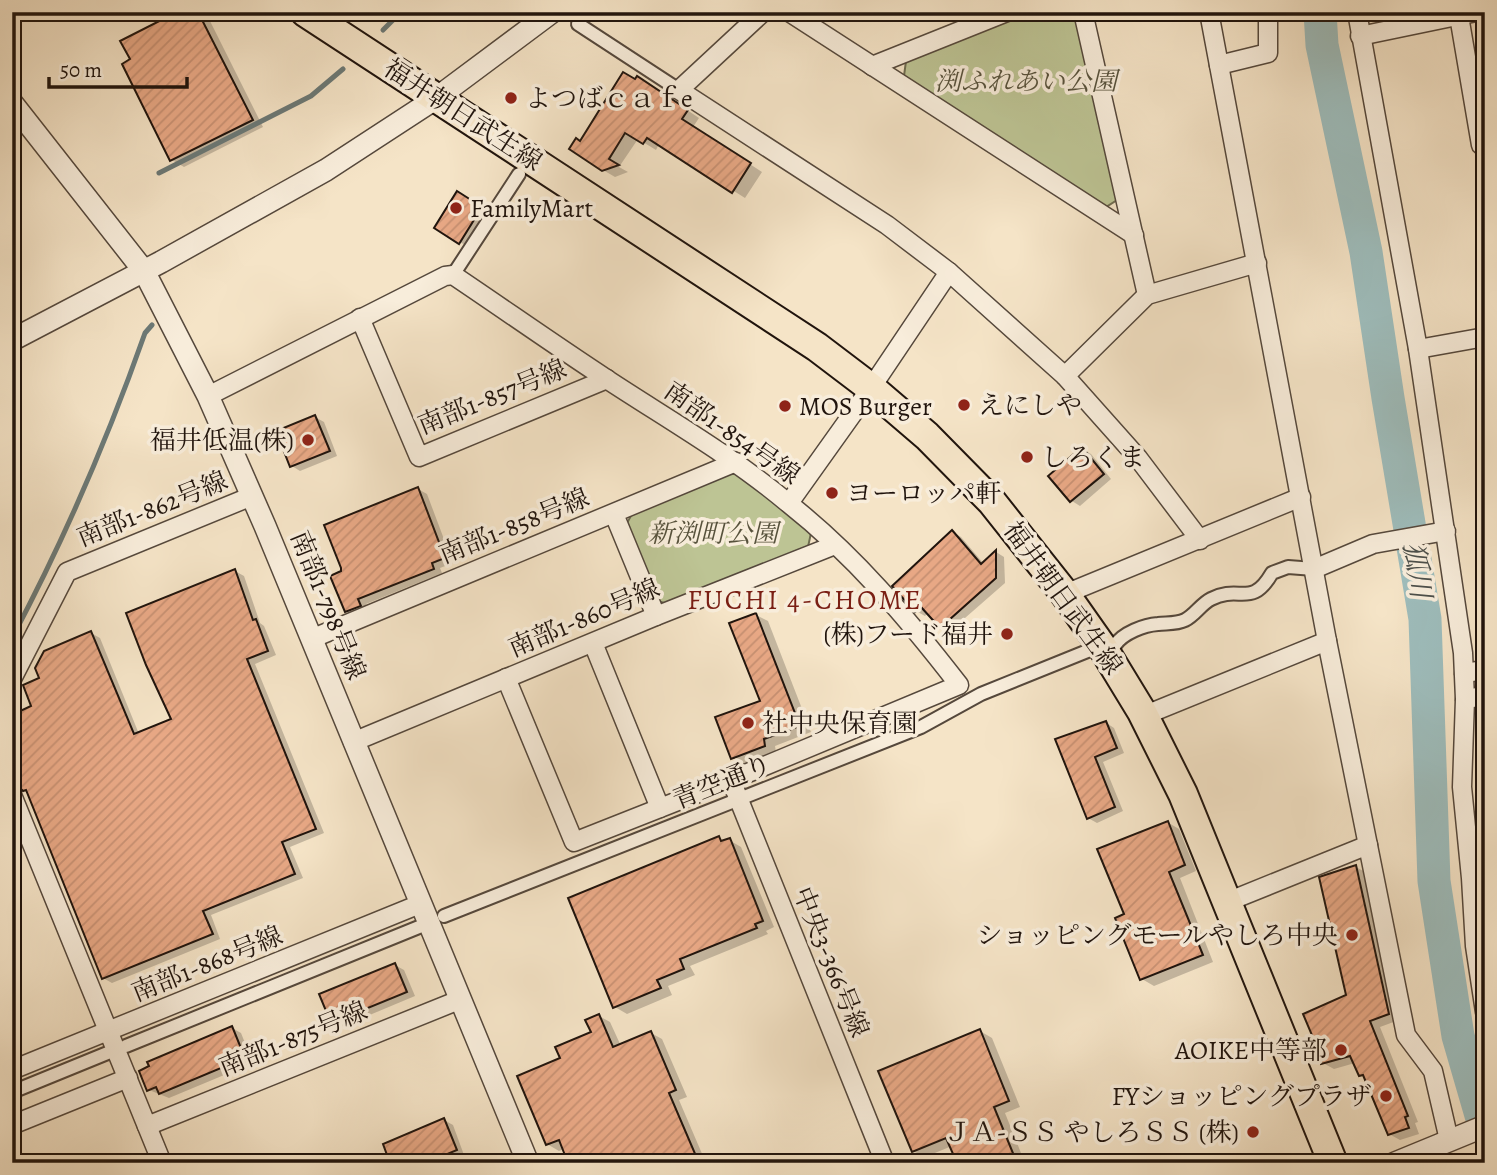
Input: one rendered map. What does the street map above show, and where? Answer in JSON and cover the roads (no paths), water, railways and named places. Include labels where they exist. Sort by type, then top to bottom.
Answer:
[{"type":"main road","name":"福井朝日武生線","points":[[305,12],[817,347],[927,436],[992,502],[1065,594],[1102,648],[1143,716],[1178,782],[1334,1163]]},
{"type":"street","points":[[12,340],[327,170],[438,97],[552,12]]},
{"type":"street","points":[[679,90],[763,12]]},
{"type":"street","points":[[789,12],[1134,236]]},
{"type":"street","points":[[872,66],[1007,12]]},
{"type":"street","points":[[1083,12],[1147,295]]},
{"type":"street","points":[[1209,12],[1327,641],[1406,1035],[1433,1071],[1468,1133],[1395,1163]]},
{"type":"street","points":[[1219,65],[1268,53],[1268,12]]},
{"type":"street","points":[[1357,12],[1418,349],[1442,531],[1463,653],[1465,699],[1462,787],[1478,882],[1479,915],[1475,946],[1485,1013]]},
{"type":"street","points":[[1360,36],[1467,14],[1481,145]]},
{"type":"street","points":[[578,24],[887,225],[949,272],[1065,376],[1138,458],[1200,540]]},
{"type":"street","name":"南部1-798号線","points":[[12,103],[144,271],[208,396],[252,496],[528,1163]]},
{"type":"street","points":[[208,396],[445,276],[453,275],[519,174]]},
{"type":"street","points":[[1065,376],[1147,295],[1257,263]]},
{"type":"street","points":[[789,503],[949,272]]},
{"type":"street","name":"南部1-854号線","points":[[453,275],[736,462],[789,503],[890,600],[959,685],[574,842],[506,678]]},
{"type":"street","name":"南部1-857号線","points":[[360,318],[419,457],[607,379]]},
{"type":"street","points":[[1418,349],[1485,337]]},
{"type":"street","name":"南部1-858号線","points":[[311,639],[736,462]]},
{"type":"street","name":"南部1-862号線","points":[[12,679],[67,572],[252,496]]},
{"type":"street","points":[[1065,594],[1301,497]]},
{"type":"street","points":[[614,514],[656,616]]},
{"type":"street","points":[[1115,645],[1121,637],[1155,624],[1185,620],[1211,599],[1231,593],[1251,594],[1263,589],[1272,573],[1288,567],[1314,569],[1373,544],[1442,531]]},
{"type":"street","name":"南部1-860号線","points":[[354,742],[656,616],[835,545]]},
{"type":"street","points":[[1143,716],[1327,641]]},
{"type":"street","points":[[593,643],[660,808]]},
{"type":"street","name":"青空通り","points":[[444,916],[921,727],[981,694],[1090,650]]},
{"type":"street","points":[[1464,673],[1485,670]]},
{"type":"street","points":[[1465,699],[1485,696]]},
{"type":"street","name":"中央3-366号線","points":[[731,780],[885,1163]]},
{"type":"street","points":[[12,795],[162,1163]]},
{"type":"street","points":[[1227,902],[1368,845]]},
{"type":"street","name":"南部1-868号線","points":[[12,1070],[420,904]]},
{"type":"street","points":[[126,1046],[419,927]]},
{"type":"street","name":"南部1-875号線","points":[[147,1126],[459,1000]]},
{"type":"street","points":[[12,1092],[110,1052]]},
{"type":"street","points":[[12,1125],[128,1078]]},
{"type":"waterway","points":[[383,30],[401,12]]},
{"type":"waterway","name":"狐川","points":[[1320,12],[1322,45],[1366,252],[1425,619],[1434,881],[1458,1036],[1485,1129]]},
{"type":"waterway","points":[[159,173],[311,96],[343,69]]},
{"type":"waterway","points":[[12,638],[67,526],[116,411],[145,333],[152,325]]},
{"type":"place","name":"よつばｃａｆe","points":[[511,98]]},
{"type":"place","name":"FamilyMart","points":[[456,208]]},
{"type":"place","name":"えにしや","points":[[964,405]]},
{"type":"place","name":"MOS Burger","points":[[785,406]]},
{"type":"place","name":"福井低温(株)","points":[[308,440]]},
{"type":"place","name":"しろくま","points":[[1027,457]]},
{"type":"place","name":"ヨーロッパ軒","points":[[832,493]]},
{"type":"place","name":"(株)フード福井","points":[[1007,634]]},
{"type":"place","name":"社中央保育園","points":[[748,723]]},
{"type":"place","name":"ショッピングモールやしろ中央","points":[[1352,935]]},
{"type":"place","name":"AOIKE中等部","points":[[1341,1050]]},
{"type":"place","name":"FYショッピングプラザ","points":[[1386,1096]]},
{"type":"place","name":"ＪＡ-ＳＳ やしろＳＳ (株)","points":[[1253,1132]]},
{"type":"district","name":"FUCHI 4-CHOME","points":[[805,600]]},
{"type":"park label","name":"渕ふれあい公園","points":[[1026,81]]},
{"type":"park label","name":"新渕町公園","points":[[713,533]]}]
